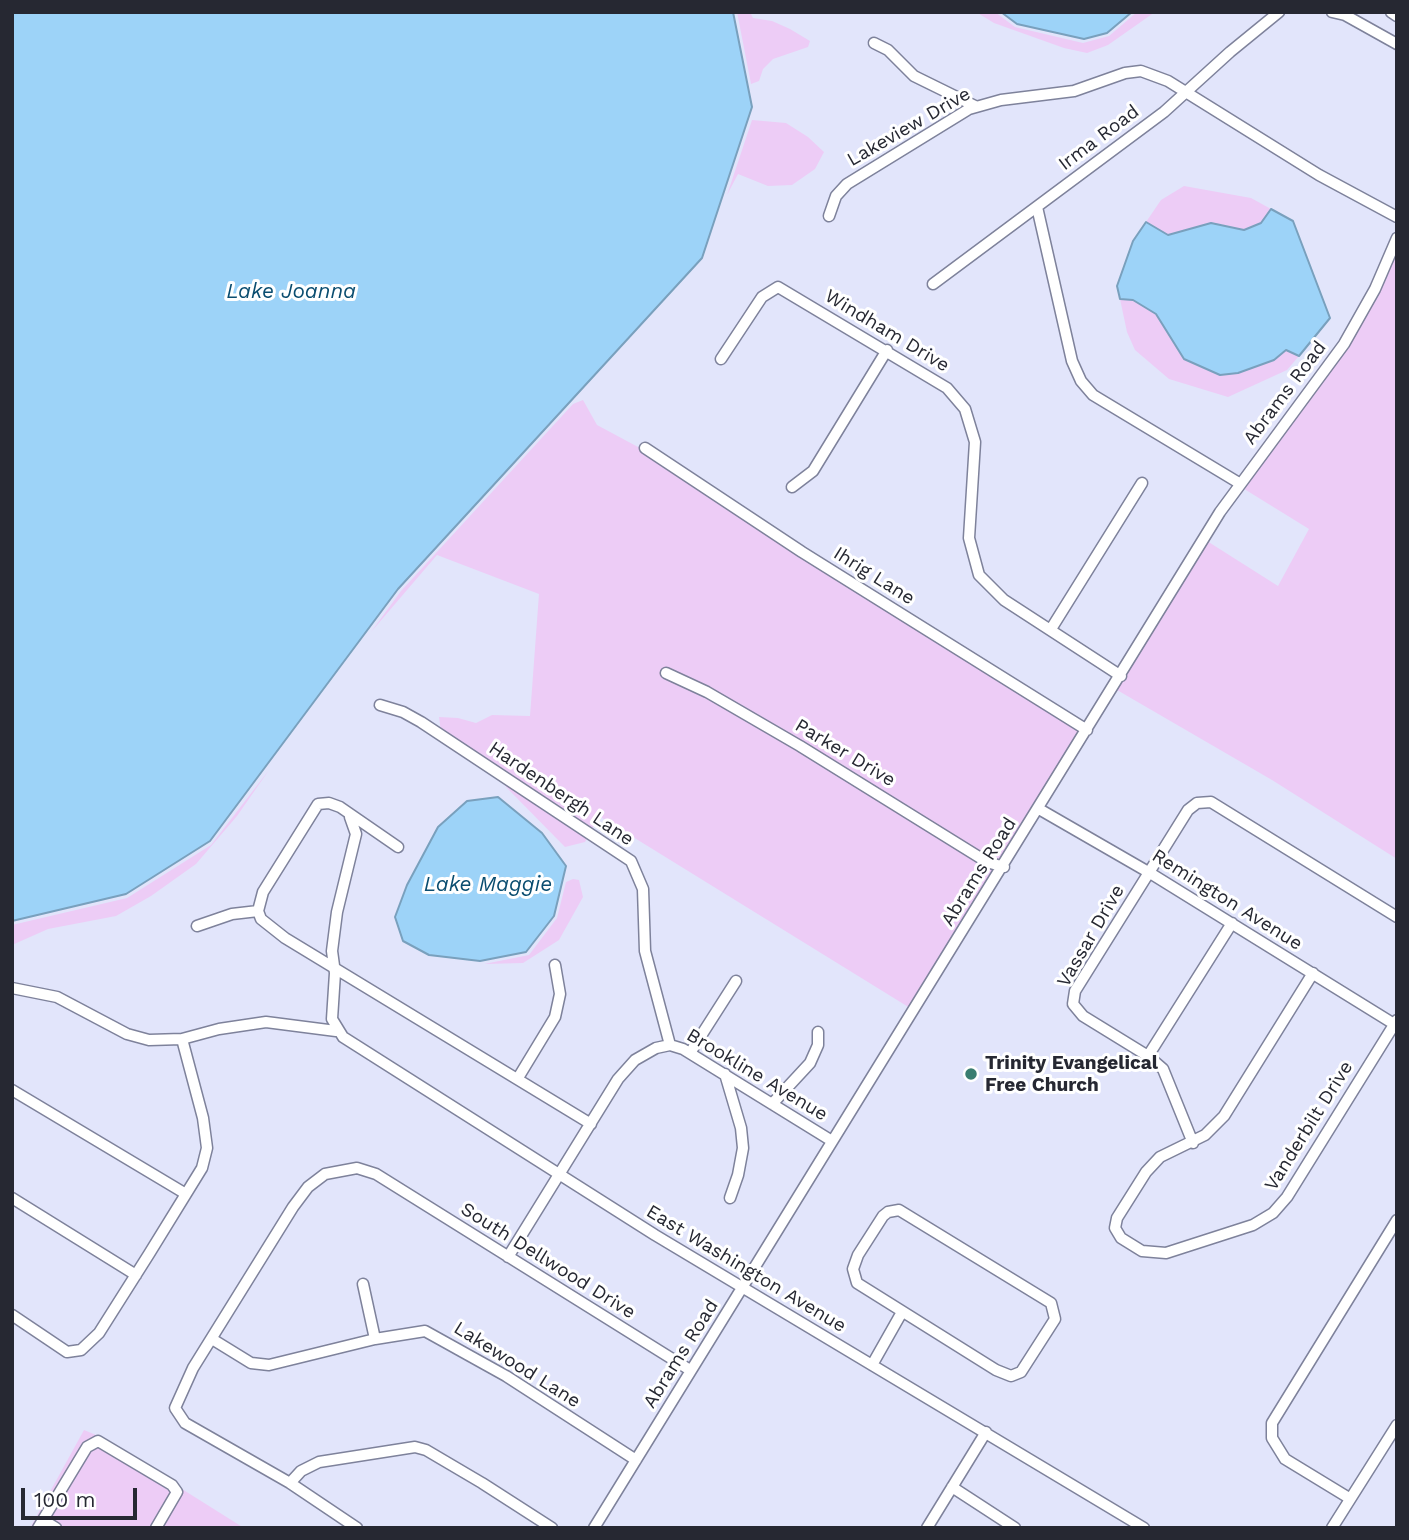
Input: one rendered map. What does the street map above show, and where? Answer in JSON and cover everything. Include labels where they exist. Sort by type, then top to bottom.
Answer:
[{"type":"street","name":"Irma Road","points":[[933,284],[1037,208],[1185,93],[1279,12]]},
{"type":"street","points":[[1332,12],[1345,15],[1397,44]]},
{"type":"street","points":[[1391,12],[1397,16]]},
{"type":"street","points":[[874,43],[888,50],[914,76],[975,106]]},
{"type":"street","name":"Lakeview Drive","points":[[829,216],[836,196],[847,184],[975,106],[1074,91],[1131,72],[1157,75],[1319,175],[1397,217]]},
{"type":"street","points":[[1037,208],[1072,361],[1087,390],[1239,483]]},
{"type":"street","name":"Abrams Road","points":[[594,1528],[1239,483],[1344,344],[1375,289],[1397,238]]},
{"type":"street","name":"Windham Drive","points":[[721,359],[762,297],[777,287],[947,388],[965,409],[975,442],[969,538],[974,563],[993,592],[1121,676]]},
{"type":"street","points":[[792,487],[813,471],[887,350]]},
{"type":"street","name":"Ihrig Lane","points":[[645,448],[802,552],[1087,730]]},
{"type":"street","points":[[1051,629],[1142,483]]},
{"type":"street","name":"Parker Drive","points":[[666,673],[707,692],[800,746],[987,862],[1004,866]]},
{"type":"street","name":"Hardenbergh Lane","points":[[380,705],[403,712],[421,722],[631,861],[643,889],[645,951],[670,1045]]},
{"type":"street","name":"Vassar Drive","points":[[1193,1143],[1167,1075],[1148,1056],[1083,1016],[1073,1004],[1075,991],[1188,810],[1203,801],[1211,802],[1397,917]]},
{"type":"street","points":[[398,847],[350,817],[340,807],[329,803],[313,808],[263,892],[258,911],[261,919],[281,935],[591,1124]]},
{"type":"street","name":"Remington Avenue","points":[[1039,809],[1395,1022]]},
{"type":"street","points":[[337,1031],[331,1019],[335,966],[332,951],[335,923],[356,834],[350,817]]},
{"type":"street","points":[[197,926],[232,915],[258,911]]},
{"type":"street","points":[[1148,1056],[1232,923]]},
{"type":"street","points":[[518,1078],[555,1017],[560,994],[555,965]]},
{"type":"street","name":"Vanderbilt Drive","points":[[1313,974],[1224,1116],[1193,1143],[1168,1152],[1152,1164],[1117,1218],[1118,1234],[1142,1251],[1166,1253],[1253,1225],[1273,1213],[1287,1197],[1395,1022]]},
{"type":"street","points":[[690,1053],[737,981]]},
{"type":"street","points":[[12,988],[57,997],[135,1037],[149,1040],[182,1039],[219,1029],[266,1022],[337,1031]]},
{"type":"street","name":"East Washington Avenue","points":[[337,1031],[355,1046],[559,1175],[1144,1528]]},
{"type":"street","points":[[772,1104],[789,1090],[810,1063],[818,1045],[818,1032]]},
{"type":"street","points":[[12,1315],[66,1352],[81,1350],[99,1333],[186,1194],[202,1168],[207,1149],[203,1118],[182,1039]]},
{"type":"street","name":"Brookline Avenue","points":[[508,1257],[628,1067],[646,1053],[670,1045],[690,1053],[832,1141]]},
{"type":"street","points":[[725,1074],[741,1128],[743,1148],[730,1198]]},
{"type":"street","points":[[12,1090],[186,1194]]},
{"type":"street","name":"South Dellwood Drive","points":[[290,1483],[185,1423],[176,1413],[175,1406],[188,1377],[293,1207],[315,1180],[334,1170],[357,1168],[386,1181],[691,1370]]},
{"type":"street","points":[[12,1198],[136,1275]]},
{"type":"street","points":[[892,1210],[905,1212],[1044,1297],[1056,1313],[1026,1367],[1011,1376],[982,1362],[902,1312],[860,1286],[854,1278],[853,1269],[883,1216],[892,1210]]},
{"type":"street","points":[[1349,1498],[1284,1459],[1272,1438],[1272,1423],[1397,1220]]},
{"type":"street","points":[[363,1284],[375,1339]]},
{"type":"street","points":[[872,1365],[902,1312]]},
{"type":"street","name":"Lakewood Lane","points":[[212,1339],[251,1363],[269,1365],[375,1339],[419,1331],[432,1334],[506,1376],[636,1460]]},
{"type":"street","points":[[1332,1528],[1397,1425]]},
{"type":"street","points":[[927,1528],[986,1432]]},
{"type":"street","points":[[56,1528],[41,1524],[87,1447],[98,1441],[172,1485],[177,1492],[156,1528]]},
{"type":"street","points":[[357,1528],[290,1483],[301,1471],[319,1462],[415,1447],[426,1450],[482,1483],[552,1528]]},
{"type":"street","points":[[952,1488],[1015,1528]]},
{"type":"shaded area","points":[[737,12],[750,12],[753,18],[772,21],[790,29],[810,41],[808,47],[773,59],[763,69],[759,81],[751,84]]},
{"type":"shaded area","points":[[976,12],[995,12],[1015,27],[1083,43],[1109,36],[1137,12],[1155,12],[1108,45],[1087,53],[1064,48],[994,23]]},
{"type":"shaded area","points":[[752,120],[786,123],[808,137],[824,152],[815,169],[792,185],[768,186],[738,174],[727,195]]},
{"type":"shaded area","points":[[1184,186],[1251,198],[1271,209],[1261,223],[1244,231],[1211,223],[1168,235],[1146,222],[1161,200]]},
{"type":"shaded area","points":[[1397,248],[1397,859],[1272,780],[1117,690],[1207,541],[1278,586],[1309,529],[1241,487],[1348,346]]},
{"type":"shaded area","points":[[1120,299],[1133,300],[1156,314],[1184,359],[1286,350],[1299,356],[1287,370],[1228,397],[1169,379],[1135,350],[1127,332]]},
{"type":"shaded area","points":[[583,400],[597,425],[722,492],[759,530],[1085,727],[910,1008],[599,816],[585,842],[565,847],[507,788],[495,769],[442,740],[439,717],[476,723],[492,715],[530,716],[539,594],[437,555],[371,632],[401,591],[573,404]]},
{"type":"shaded area","points":[[269,770],[237,816],[196,864],[151,896],[116,916],[48,929],[12,945],[12,925],[127,898],[211,845]]},
{"type":"shaded area","points":[[579,880],[583,897],[559,940],[523,963],[484,964],[529,955],[557,918],[566,882]]},
{"type":"shaded area","points":[[84,1430],[96,1435],[244,1528],[30,1528]]},
{"type":"water","name":"Lake Joanna","points":[[12,12],[733,12],[752,107],[702,258],[398,589],[210,841],[126,894],[12,921]]},
{"type":"water","points":[[1001,12],[1132,12],[1107,33],[1084,39],[1017,24]]},
{"type":"water","points":[[1271,209],[1293,221],[1330,318],[1299,356],[1286,350],[1274,360],[1238,373],[1220,375],[1184,359],[1156,314],[1133,300],[1120,299],[1117,286],[1133,241],[1146,222],[1168,235],[1211,223],[1244,230],[1261,223]]},
{"type":"water","name":"Lake Maggie","points":[[498,797],[542,833],[566,866],[554,916],[526,952],[480,961],[429,955],[403,941],[395,917],[407,885],[438,827],[467,801]]},
{"type":"place","name":"Trinity Evangelical Free Church","points":[[971,1074]]}]
